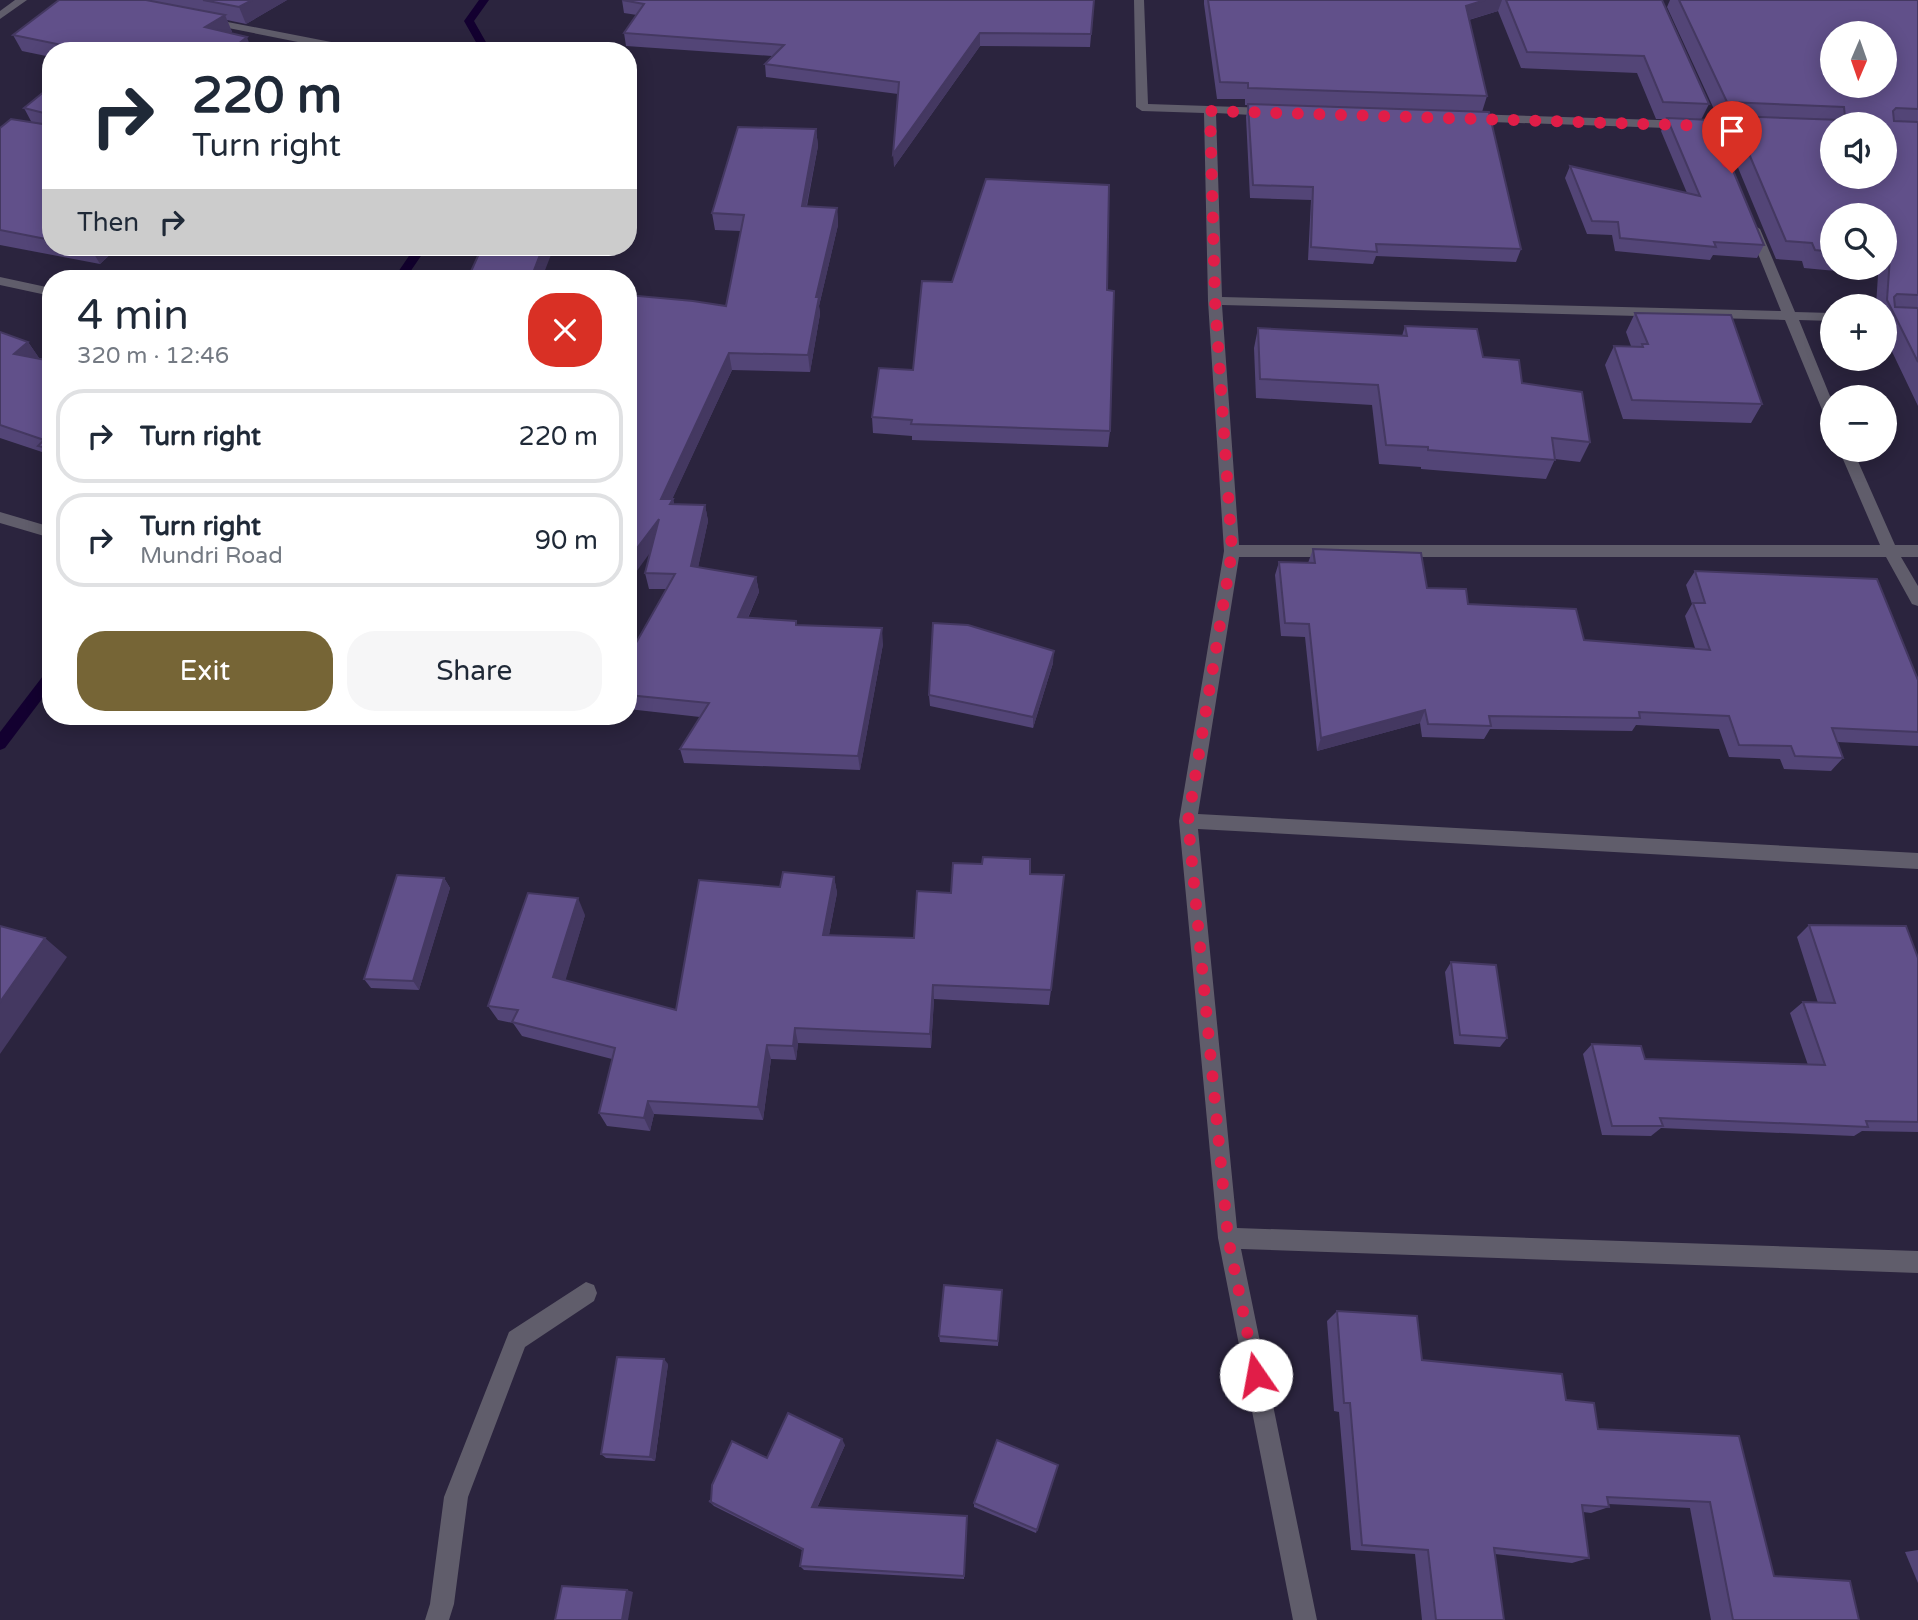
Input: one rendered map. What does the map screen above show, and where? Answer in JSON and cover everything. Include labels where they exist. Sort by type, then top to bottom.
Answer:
[{"type":"street","points":[[0,16],[22,0]]},
{"type":"street","points":[[1139,0],[1142,107],[1279,113]]},
{"type":"street","points":[[192,18],[316,42]]},
{"type":"street","points":[[1210,111],[1215,301],[1232,551],[1188,821],[1228,1238],[1305,1620]]},
{"type":"street","points":[[1461,118],[1766,128]]},
{"type":"street","points":[[1748,215],[1820,389]]},
{"type":"street","points":[[0,281],[42,290]]},
{"type":"street","points":[[1215,301],[1820,317]]},
{"type":"street","points":[[1851,462],[1889,549],[1918,600]]},
{"type":"street","points":[[0,517],[42,530]]},
{"type":"street","points":[[1232,551],[1918,551]]},
{"type":"street","points":[[1188,821],[1918,861]]},
{"type":"street","points":[[1228,1238],[1918,1262]]},
{"type":"street","points":[[437,1620],[442,1604],[456,1497],[517,1340],[586,1293]]},
{"type":"building","points":[[59,0],[146,0],[225,15],[205,27],[247,37],[241,42],[47,42],[13,35]]},
{"type":"building","points":[[203,0],[252,0],[239,7]]},
{"type":"building","points":[[622,0],[1094,0],[1091,34],[980,33],[893,154],[899,82],[765,64],[784,45],[624,33],[644,4]]},
{"type":"building","points":[[1208,0],[1485,0],[1466,6],[1487,96],[1248,88],[1248,83],[1220,82]]},
{"type":"building","points":[[1506,0],[1662,0],[1709,104],[1663,102],[1644,56],[1527,52]]},
{"type":"building","points":[[1679,0],[1918,0],[1918,109],[1844,112],[1844,107],[1727,102]]},
{"type":"building","points":[[42,93],[42,112],[24,108]]},
{"type":"building","points":[[1248,104],[1489,112],[1521,249],[1376,244],[1377,252],[1311,247],[1313,187],[1253,185]]},
{"type":"building","points":[[1733,116],[1820,119],[1820,189],[1897,189],[1897,121],[1918,122],[1918,295],[1887,294],[1888,280],[1897,280],[1897,203],[1820,203],[1820,251],[1815,250],[1812,243],[1786,241]]},
{"type":"building","points":[[1667,118],[1712,120],[1764,245],[1714,242],[1716,247],[1620,238],[1618,222],[1592,221],[1570,166],[1700,196]]},
{"type":"building","points":[[11,119],[42,124],[42,238],[0,230],[0,128]]},
{"type":"building","points":[[738,127],[816,129],[802,206],[837,208],[816,297],[819,297],[808,355],[729,353],[661,499],[673,499],[670,504],[705,505],[691,566],[756,577],[738,617],[796,621],[796,625],[882,628],[858,756],[680,749],[709,703],[637,696],[637,641],[675,574],[645,573],[659,519],[637,548],[637,296],[726,306],[744,215],[712,213]]},
{"type":"building","points":[[986,179],[1109,185],[1107,290],[1114,291],[1110,431],[911,424],[912,420],[872,417],[879,368],[913,370],[922,281],[952,282]]},
{"type":"building","points":[[478,256],[540,256],[534,270],[472,270]]},
{"type":"building","points":[[1897,307],[1918,308],[1918,362],[1897,320]]},
{"type":"building","points":[[1635,313],[1731,315],[1762,404],[1632,400],[1614,346],[1643,347],[1642,344],[1648,344]]},
{"type":"building","points":[[1405,326],[1477,329],[1483,357],[1519,360],[1522,383],[1582,392],[1590,442],[1552,438],[1555,460],[1386,445],[1378,385],[1260,379],[1258,328],[1407,336]]},
{"type":"building","points":[[0,332],[28,342],[14,354],[42,359],[42,439],[0,425]]},
{"type":"building","points":[[1313,549],[1421,553],[1427,588],[1466,589],[1468,604],[1576,609],[1584,640],[1710,650],[1693,603],[1705,603],[1695,571],[1877,579],[1918,680],[1918,732],[1832,728],[1843,758],[1795,756],[1791,746],[1739,745],[1729,716],[1639,712],[1640,718],[1489,716],[1491,726],[1428,724],[1425,710],[1321,738],[1309,624],[1285,623],[1279,562],[1315,563]]},
{"type":"building","points":[[933,623],[968,625],[1054,651],[1033,717],[929,695]]},
{"type":"building","points":[[983,857],[1030,859],[1030,874],[1064,875],[1051,990],[933,985],[930,1034],[795,1028],[793,1046],[767,1045],[758,1107],[648,1101],[644,1118],[599,1113],[615,1048],[512,1022],[518,1010],[488,1006],[528,893],[578,898],[553,977],[676,1010],[699,880],[780,887],[783,872],[834,877],[823,935],[914,938],[917,891],[951,893],[953,863],[982,864]]},
{"type":"building","points":[[397,875],[444,878],[413,981],[364,979]]},
{"type":"building","points":[[1809,925],[1906,926],[1918,958],[1918,1122],[1866,1121],[1868,1127],[1660,1118],[1663,1126],[1612,1126],[1592,1044],[1641,1046],[1645,1059],[1825,1065],[1803,1002],[1835,1003]]},
{"type":"building","points":[[0,926],[45,938],[0,1002]]},
{"type":"building","points":[[1451,962],[1496,965],[1507,1038],[1460,1035]]},
{"type":"building","points":[[944,1285],[1002,1290],[998,1341],[939,1336]]},
{"type":"building","points":[[1337,1311],[1417,1316],[1422,1360],[1562,1374],[1566,1400],[1594,1403],[1598,1429],[1739,1436],[1774,1576],[1850,1581],[1859,1620],[1733,1620],[1710,1502],[1607,1497],[1609,1507],[1582,1505],[1589,1558],[1494,1548],[1504,1620],[1436,1620],[1428,1550],[1362,1545],[1350,1403],[1344,1403]]},
{"type":"building","points":[[617,1357],[664,1359],[650,1457],[601,1454]]},
{"type":"building","points":[[788,1413],[842,1439],[812,1507],[967,1516],[964,1576],[800,1566],[803,1549],[709,1501],[712,1485],[732,1441],[767,1458]]},
{"type":"building","points":[[997,1440],[1058,1465],[1037,1530],[974,1503]]},
{"type":"building","points":[[562,1586],[627,1590],[622,1620],[555,1620]]},
{"type":"waterway","points":[[481,42],[469,21],[484,0]]},
{"type":"waterway","points":[[405,270],[415,256]]},
{"type":"waterway","points":[[0,744],[42,688]]},
{"type":"route","points":[[1256,1375],[1228,1238],[1188,821],[1232,551],[1215,301],[1210,111],[1712,126],[1732,173]]}]
